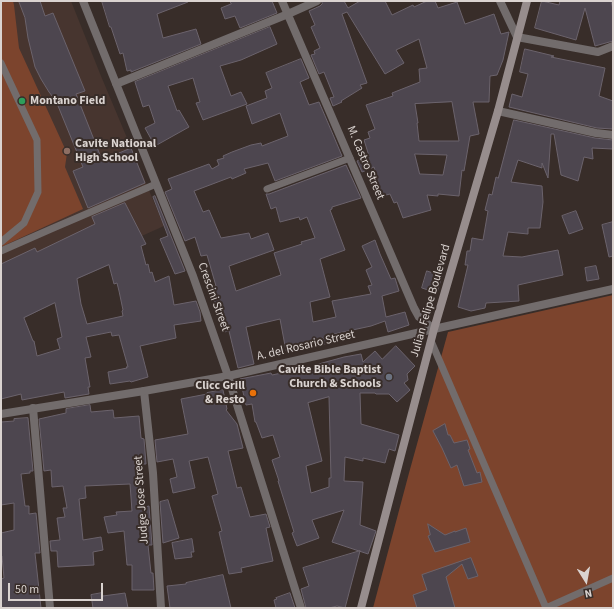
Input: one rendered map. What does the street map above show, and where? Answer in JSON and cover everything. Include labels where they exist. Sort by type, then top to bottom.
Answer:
[{"type":"main road","name":"Julian Felipe Boulevard","points":[[361,608],[434,329],[498,111],[527,1]]},
{"type":"street","name":"Crescini Street","points":[[83,1],[193,276],[228,376],[302,608]]},
{"type":"street","name":"M. Castro Street","points":[[282,1],[416,313],[434,329]]},
{"type":"street","points":[[116,84],[317,1]]},
{"type":"street","points":[[500,1],[517,37],[598,52],[613,46]]},
{"type":"street","points":[[498,111],[596,133],[613,135]]},
{"type":"street","name":"A. del Rosario Street","points":[[1,414],[228,376],[613,289]]},
{"type":"street","name":"Judge Jose Street","points":[[144,391],[153,473],[161,608]]},
{"type":"street","points":[[33,408],[50,608]]},
{"type":"lane","points":[[1,63],[37,140],[38,192],[24,223],[1,242]]},
{"type":"lane","points":[[267,189],[350,158]]},
{"type":"lane","points":[[1,251],[156,184]]},
{"type":"lane","points":[[431,341],[546,608],[613,578]]},
{"type":"shaded area","name":"Cavite National High School","points":[[1,1],[71,1],[164,226],[1,299]]},
{"type":"shaded area","name":"Montano Field","points":[[1,1],[13,1],[19,48],[67,153],[65,167],[83,209],[1,247]]},
{"type":"shaded area","points":[[613,295],[613,608],[373,608],[448,332]]},
{"type":"building","points":[[19,1],[40,1],[45,16],[53,13],[85,91],[76,94],[102,160],[131,148],[145,183],[88,208],[73,171],[83,167],[56,101],[49,92],[35,67],[25,18]]},
{"type":"building","points":[[102,1],[188,1],[157,14],[163,38],[196,29],[201,44],[131,72],[131,70],[127,71],[123,53],[120,54]]},
{"type":"building","points":[[230,1],[272,1],[277,13],[240,28],[235,16],[225,19],[221,8],[231,4]]},
{"type":"building","points":[[322,1],[344,1],[348,8],[360,1],[385,1],[392,15],[413,5],[414,7],[427,1],[435,1],[438,8],[457,2],[465,24],[494,14],[501,34],[509,32],[503,60],[497,75],[490,76],[489,102],[473,102],[479,134],[470,136],[464,171],[462,170],[459,196],[438,194],[438,196],[427,195],[431,210],[403,218],[397,202],[394,203],[390,194],[382,196],[374,167],[362,172],[357,161],[369,156],[364,140],[370,138],[368,132],[375,129],[366,105],[393,96],[392,93],[420,82],[419,69],[427,68],[419,39],[396,50],[404,63],[385,74],[347,12],[342,14],[367,83],[360,85],[362,88],[341,101],[342,102],[333,106],[330,98],[334,97],[324,72],[319,74],[311,55],[315,54],[314,51],[320,48],[311,27],[315,25],[309,11],[322,4]],"holes":[[[452,102],[459,141],[419,141],[415,104]],[[415,154],[447,155],[443,175],[420,174]]]},
{"type":"building","points":[[542,1],[559,5],[560,1],[611,1],[613,9],[613,41],[595,46],[585,8],[576,40],[535,28]]},
{"type":"building","points":[[270,27],[277,44],[241,60],[220,66],[231,96],[241,92],[247,104],[203,120],[196,103],[200,102],[193,78],[168,86],[177,111],[179,110],[189,127],[155,146],[145,128],[155,123],[149,105],[143,107],[135,82]]},
{"type":"building","points":[[525,49],[554,56],[551,57],[605,68],[599,96],[613,101],[613,129],[597,128],[509,107],[512,94],[522,97],[528,74],[520,72]]},
{"type":"building","points":[[301,59],[309,78],[300,82],[309,105],[319,102],[342,156],[275,181],[268,163],[244,169],[246,173],[194,191],[203,212],[209,210],[221,238],[249,233],[251,239],[268,233],[274,250],[229,266],[236,291],[281,275],[274,253],[315,238],[307,217],[300,220],[299,217],[280,222],[276,207],[271,209],[266,194],[346,165],[361,198],[332,207],[330,210],[345,250],[320,259],[330,297],[310,302],[313,322],[336,317],[332,301],[371,294],[368,286],[372,285],[366,270],[372,267],[362,246],[375,240],[391,279],[395,278],[399,291],[382,296],[386,317],[405,312],[409,325],[388,332],[385,321],[371,326],[334,334],[336,342],[324,344],[323,338],[304,343],[305,348],[286,351],[280,319],[246,327],[254,364],[238,368],[229,331],[224,332],[210,287],[216,286],[207,255],[201,256],[195,237],[185,241],[165,192],[172,189],[168,179],[209,164],[212,169],[219,165],[217,160],[224,158],[223,156],[232,152],[261,143],[262,146],[288,136],[280,113],[252,124],[246,106],[267,98],[265,91],[272,88],[266,73]]},
{"type":"building","points":[[514,120],[595,138],[613,140],[613,149],[592,148],[593,159],[584,157],[578,181],[561,175],[554,134],[551,134],[548,178],[542,163],[542,168],[518,160],[511,182],[542,186],[543,202],[540,228],[528,228],[528,234],[508,232],[503,256],[522,257],[558,250],[563,275],[518,285],[519,301],[486,303],[485,308],[471,311],[458,307],[468,265],[465,265],[467,251],[470,251],[472,238],[483,240],[488,211],[485,210],[489,194],[492,195],[496,177],[498,178]]},
{"type":"building","points":[[155,196],[185,271],[175,274],[160,239],[168,236],[153,197]]},
{"type":"building","points":[[125,203],[146,244],[141,246],[146,265],[148,264],[150,273],[152,272],[155,282],[169,276],[174,305],[196,301],[200,312],[201,321],[174,325],[176,338],[140,346],[148,377],[131,382],[110,384],[108,372],[128,367],[119,335],[112,336],[111,332],[86,337],[91,357],[85,358],[90,387],[88,387],[89,394],[65,398],[64,392],[22,400],[21,394],[1,399],[1,264],[35,248],[37,252],[95,224],[92,217]],"holes":[[[109,265],[114,284],[117,283],[123,316],[87,324],[81,304],[77,279]],[[55,303],[62,337],[57,339],[60,349],[37,356],[34,341],[24,318]]]},
{"type":"building","points":[[576,211],[583,229],[569,234],[562,216]]},
{"type":"building","points":[[613,222],[613,256],[609,257],[602,225]]},
{"type":"building","points":[[596,266],[599,279],[587,281],[585,268]]},
{"type":"building","points":[[427,271],[442,276],[437,293],[422,288]]},
{"type":"building","points":[[396,346],[415,366],[407,374],[408,380],[404,383],[410,390],[397,402],[389,394],[360,393],[361,424],[399,435],[395,451],[389,449],[385,463],[363,458],[363,461],[345,457],[344,481],[363,482],[360,525],[376,531],[368,554],[332,542],[344,510],[312,520],[319,538],[297,546],[272,460],[280,457],[273,435],[262,438],[255,422],[252,404],[246,405],[240,379],[271,373],[272,375],[316,368],[315,365],[361,354],[363,362],[375,351],[382,359]],"holes":[[[329,397],[331,478],[329,478],[329,487],[311,493],[306,466],[322,461],[308,403]]]},
{"type":"building","points":[[223,390],[226,410],[237,424],[243,448],[228,451],[237,488],[241,487],[250,517],[266,514],[270,527],[266,528],[273,561],[241,568],[242,572],[229,574],[219,532],[222,531],[212,496],[218,494],[208,457],[189,461],[195,488],[173,493],[170,479],[177,477],[173,459],[157,462],[155,440],[188,434],[181,399]]},
{"type":"building","points":[[90,405],[91,412],[113,410],[114,418],[139,416],[141,438],[144,439],[146,464],[142,464],[145,507],[149,506],[152,545],[148,545],[151,573],[153,573],[154,590],[132,590],[132,565],[127,565],[124,531],[108,533],[104,517],[117,515],[116,512],[132,511],[130,484],[85,486],[86,498],[79,499],[83,540],[101,537],[103,550],[93,552],[94,565],[58,567],[57,551],[51,551],[50,541],[60,540],[57,518],[65,517],[63,508],[67,508],[63,486],[52,487],[51,470],[44,471],[39,419],[66,413],[66,409]]},
{"type":"building","points":[[28,418],[33,471],[30,471],[30,473],[21,474],[25,506],[29,506],[29,514],[36,513],[40,553],[35,553],[41,608],[1,608],[1,579],[4,578],[2,556],[1,557],[1,533],[14,530],[14,503],[1,505],[1,422]]},
{"type":"building","points":[[445,424],[448,435],[450,435],[454,443],[467,440],[470,449],[468,450],[477,473],[480,472],[482,482],[464,486],[457,465],[451,468],[433,431]]},
{"type":"building","points":[[168,500],[179,538],[163,543],[160,502]]},
{"type":"building","points":[[428,524],[445,535],[466,528],[470,542],[435,552],[428,536],[430,535]]},
{"type":"building","points":[[192,539],[194,552],[191,552],[192,557],[175,559],[172,543]]},
{"type":"building","points":[[360,551],[345,608],[337,606],[329,608],[306,608],[301,589],[309,586],[303,568]]},
{"type":"building","points":[[471,558],[478,576],[468,579],[462,564],[446,577],[455,608],[417,608],[413,595],[427,590],[422,575]]},
{"type":"building","points":[[223,575],[231,608],[170,608],[167,586],[186,584]]},
{"type":"building","points":[[102,593],[103,596],[125,593],[128,608],[93,608],[91,595]]},
{"type":"building","points":[[290,593],[295,608],[276,608],[274,600]]},
{"type":"place","name":"Montano Field","points":[[22,101]]},
{"type":"place","name":"Cavite National High School","points":[[67,151]]},
{"type":"place","name":"Cavite Bible Baptist Church & Schools","points":[[389,377]]},
{"type":"place","name":"Clicc Grill & Resto","points":[[253,393]]}]
